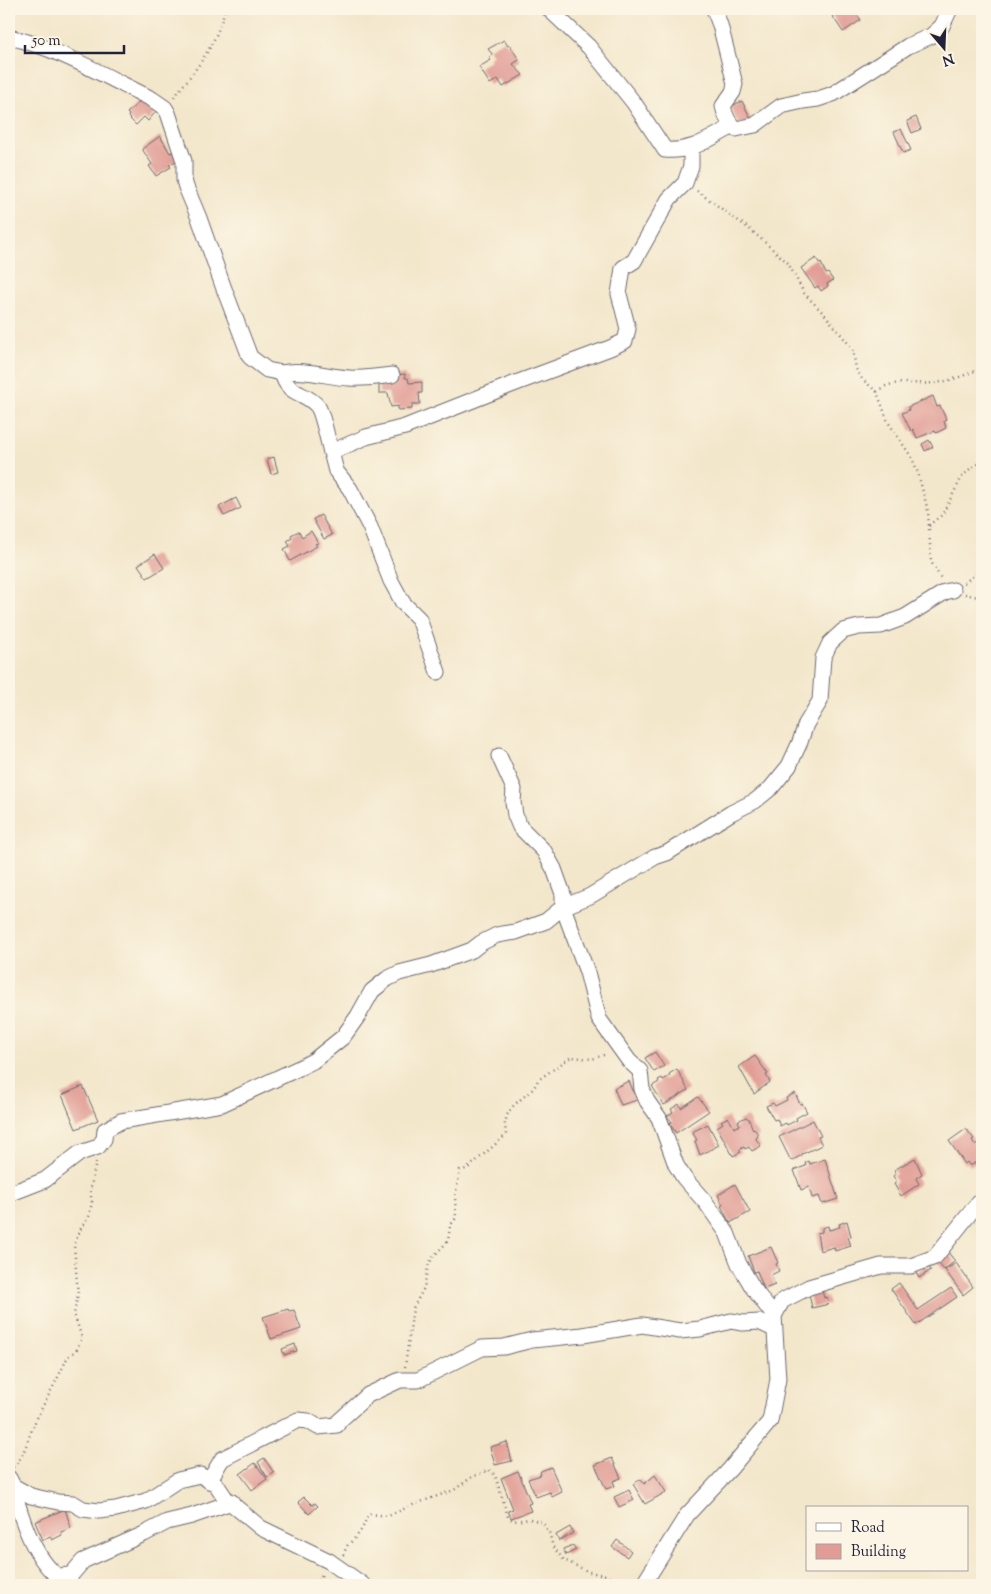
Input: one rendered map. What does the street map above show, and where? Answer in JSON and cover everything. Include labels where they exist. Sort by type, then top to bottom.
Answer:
[{"type":"street","points":[[549,9],[589,47],[634,104],[665,150],[691,148],[732,127]]},
{"type":"street","points":[[714,9],[720,25],[734,84],[733,92],[723,106],[725,116],[732,127],[736,129],[754,124],[781,106],[833,94],[908,46],[931,36],[942,26],[950,9]]},
{"type":"street","points":[[9,37],[64,56],[152,99],[165,108],[184,161],[186,187],[250,357],[267,370],[282,373],[298,372],[348,378],[392,375]]},
{"type":"street","points":[[331,452],[366,437],[405,427],[625,341],[628,329],[619,294],[623,268],[634,261],[669,199],[685,183],[691,166],[691,148]]},
{"type":"street","points":[[282,373],[285,383],[294,392],[305,396],[318,408],[336,471],[350,489],[370,527],[391,581],[403,603],[419,619],[438,672]]},
{"type":"street","points":[[9,1194],[45,1180],[80,1154],[98,1147],[104,1139],[106,1130],[121,1121],[222,1104],[313,1061],[343,1036],[358,1016],[372,991],[387,979],[399,973],[431,965],[472,950],[496,935],[516,932],[546,921],[563,907],[590,896],[646,862],[667,853],[732,813],[755,802],[771,788],[789,766],[806,724],[820,701],[823,658],[830,644],[843,631],[859,627],[881,626],[905,618],[945,592],[955,591]]},
{"type":"street","points":[[499,756],[514,789],[516,815],[520,827],[544,851],[554,869],[563,894],[563,907],[587,972],[599,1019],[620,1050],[640,1071],[642,1089],[647,1101],[659,1118],[676,1165],[727,1233],[739,1264],[774,1322]]},
{"type":"street","points":[[643,1585],[687,1515],[730,1469],[770,1420],[778,1379],[774,1322],[782,1301],[809,1287],[881,1266],[911,1266],[935,1257],[982,1198]]},
{"type":"street","points":[[209,1481],[222,1459],[298,1420],[308,1421],[318,1427],[337,1425],[344,1415],[368,1394],[400,1380],[418,1380],[482,1348],[504,1347],[551,1337],[583,1335],[626,1327],[642,1326],[680,1331],[700,1329],[731,1321],[743,1323],[774,1322]]},
{"type":"street","points":[[11,1482],[31,1496],[73,1503],[83,1509],[99,1512],[146,1501],[178,1480],[200,1475],[216,1484],[226,1499],[262,1528],[332,1563],[363,1585]]},
{"type":"street","points":[[11,1482],[27,1531],[36,1551],[49,1569],[57,1576],[69,1580],[83,1561],[167,1522],[192,1516],[232,1502]]},
{"type":"path","points":[[165,108],[211,47],[222,22],[225,9]]},
{"type":"path","points":[[685,183],[751,230],[788,263],[804,293],[847,342],[852,350],[856,369],[862,379],[877,392],[888,422],[912,458],[918,473],[928,511],[931,562],[945,584],[955,591],[982,598]]},
{"type":"path","points":[[877,392],[881,388],[902,383],[935,383],[982,368]]},
{"type":"path","points":[[929,526],[942,515],[962,477],[971,468],[982,462]]},
{"type":"path","points":[[955,591],[982,568]]},
{"type":"path","points":[[400,1380],[408,1355],[414,1308],[424,1288],[428,1266],[448,1241],[450,1226],[456,1218],[456,1197],[460,1170],[467,1169],[506,1135],[505,1124],[507,1115],[514,1105],[534,1088],[538,1080],[571,1057],[592,1059],[620,1050]]},
{"type":"path","points":[[9,1471],[20,1458],[68,1356],[76,1351],[81,1343],[81,1334],[74,1314],[78,1294],[74,1245],[80,1230],[86,1223],[91,1207],[90,1191],[97,1166],[95,1154],[98,1147]]},
{"type":"path","points":[[317,1585],[324,1571],[341,1556],[364,1528],[367,1516],[370,1514],[388,1516],[454,1490],[472,1477],[489,1470],[495,1475],[508,1517],[514,1521],[530,1519],[542,1522],[549,1532],[553,1547],[564,1560],[589,1572],[604,1575],[623,1585]]},
{"type":"building","points":[[835,9],[850,9],[861,20],[843,32],[831,14]]},
{"type":"building","points":[[504,40],[508,46],[510,45],[519,60],[513,64],[523,75],[503,87],[498,79],[490,84],[479,67],[491,60],[489,58],[493,55],[488,49]]},
{"type":"building","points":[[144,97],[158,109],[148,121],[144,117],[136,125],[128,117],[127,113]]},
{"type":"building","points":[[742,101],[752,121],[739,125],[730,107]]},
{"type":"building","points":[[916,117],[921,129],[912,133],[907,121]]},
{"type":"building","points":[[901,129],[911,150],[903,153],[894,132]]},
{"type":"building","points":[[160,136],[170,153],[176,150],[181,158],[156,176],[149,166],[152,164],[142,149]]},
{"type":"building","points":[[816,258],[821,263],[826,274],[828,273],[833,280],[821,291],[818,286],[815,288],[801,268]]},
{"type":"building","points":[[405,374],[405,378],[408,378],[409,383],[422,382],[422,393],[419,393],[420,404],[412,404],[412,409],[398,410],[398,406],[391,407],[388,393],[379,393],[379,380]]},
{"type":"building","points":[[933,396],[937,407],[940,406],[946,419],[944,421],[946,428],[917,438],[913,429],[911,431],[902,413],[909,410],[908,407]]},
{"type":"building","points":[[929,440],[933,447],[925,451],[922,444]]},
{"type":"building","points":[[274,457],[278,472],[271,474],[267,459]]},
{"type":"building","points":[[236,498],[241,508],[224,516],[219,507]]},
{"type":"building","points":[[321,515],[332,535],[324,539],[313,519]]},
{"type":"building","points":[[299,531],[302,537],[311,531],[318,543],[315,544],[317,546],[290,561],[284,549],[290,546],[287,541],[292,538],[291,535]]},
{"type":"building","points":[[155,554],[164,568],[147,578],[138,565]]},
{"type":"building","points":[[655,1052],[664,1066],[654,1072],[645,1058]]},
{"type":"building","points":[[755,1056],[768,1074],[766,1075],[770,1082],[754,1094],[739,1067]]},
{"type":"building","points":[[677,1069],[688,1090],[664,1105],[652,1086],[659,1082],[658,1080],[662,1078],[663,1080],[670,1076],[669,1074]]},
{"type":"building","points":[[629,1081],[637,1100],[621,1105],[614,1088]]},
{"type":"building","points":[[83,1086],[98,1120],[76,1129],[62,1095]]},
{"type":"building","points":[[795,1093],[800,1104],[802,1103],[807,1112],[796,1118],[797,1120],[780,1126],[777,1119],[774,1120],[766,1106],[773,1103],[775,1106],[787,1100],[786,1098]]},
{"type":"building","points":[[698,1097],[709,1111],[676,1133],[669,1123],[672,1122],[667,1116],[673,1112],[671,1109],[679,1104],[681,1108]]},
{"type":"building","points":[[728,1117],[734,1128],[740,1125],[738,1121],[746,1117],[749,1119],[753,1130],[758,1134],[756,1139],[761,1146],[752,1151],[749,1147],[745,1149],[744,1147],[739,1150],[741,1152],[733,1156],[717,1127],[723,1123],[721,1121]]},
{"type":"building","points":[[813,1120],[821,1136],[818,1137],[822,1145],[791,1161],[779,1137]]},
{"type":"building","points":[[708,1124],[719,1145],[700,1155],[695,1141],[697,1140],[692,1132]]},
{"type":"building","points":[[966,1129],[974,1139],[972,1140],[975,1145],[977,1143],[982,1151],[982,1154],[977,1158],[979,1160],[970,1166],[967,1162],[965,1164],[949,1141]]},
{"type":"building","points":[[915,1158],[922,1174],[916,1178],[919,1184],[901,1196],[894,1184],[897,1182],[893,1176],[896,1174],[894,1170]]},
{"type":"building","points":[[825,1159],[838,1199],[822,1204],[819,1196],[812,1198],[809,1187],[801,1190],[794,1170],[806,1166],[805,1163],[809,1161],[810,1164]]},
{"type":"building","points":[[735,1184],[750,1212],[730,1223],[721,1206],[723,1205],[718,1195]]},
{"type":"building","points":[[847,1221],[851,1236],[848,1237],[851,1246],[835,1251],[834,1247],[820,1251],[817,1233],[822,1232],[822,1228],[828,1226],[829,1230],[840,1227],[839,1224]]},
{"type":"building","points":[[771,1247],[778,1263],[776,1264],[779,1271],[771,1275],[775,1285],[764,1289],[757,1271],[754,1272],[748,1256]]},
{"type":"building","points":[[947,1251],[955,1261],[944,1270],[936,1260]]},
{"type":"building","points":[[956,1263],[973,1287],[963,1295],[945,1270]]},
{"type":"building","points":[[927,1265],[931,1270],[919,1278],[916,1273]]},
{"type":"building","points":[[899,1283],[918,1310],[951,1288],[957,1297],[916,1325],[891,1289]]},
{"type":"building","points":[[822,1291],[824,1298],[827,1297],[829,1304],[812,1308],[809,1294]]},
{"type":"building","points":[[288,1309],[289,1311],[294,1310],[301,1329],[271,1339],[263,1317]]},
{"type":"building","points":[[295,1344],[297,1351],[284,1355],[282,1349]]},
{"type":"building","points":[[507,1442],[512,1461],[495,1465],[490,1447]]},
{"type":"building","points":[[264,1458],[274,1473],[267,1477],[258,1462]]},
{"type":"building","points":[[612,1458],[621,1478],[613,1481],[615,1486],[606,1489],[595,1465]]},
{"type":"building","points":[[255,1463],[267,1479],[252,1490],[240,1474]]},
{"type":"building","points":[[551,1467],[562,1492],[552,1497],[550,1492],[536,1497],[528,1479],[541,1475],[541,1471]]},
{"type":"building","points":[[518,1471],[531,1503],[528,1504],[531,1511],[511,1518],[508,1511],[513,1509],[501,1478]]},
{"type":"building","points":[[655,1475],[666,1492],[645,1504],[633,1484],[641,1479],[644,1484]]},
{"type":"building","points":[[629,1490],[634,1500],[619,1507],[614,1497]]},
{"type":"building","points":[[304,1497],[312,1505],[315,1503],[318,1506],[309,1514],[298,1502]]},
{"type":"building","points":[[65,1509],[71,1528],[61,1532],[62,1535],[52,1540],[50,1536],[43,1540],[35,1522]]},
{"type":"building","points":[[570,1527],[573,1533],[559,1541],[556,1535]]},
{"type":"building","points":[[617,1540],[631,1551],[627,1557],[612,1547]]},
{"type":"building","points":[[573,1545],[576,1550],[566,1555],[563,1549]]}]
